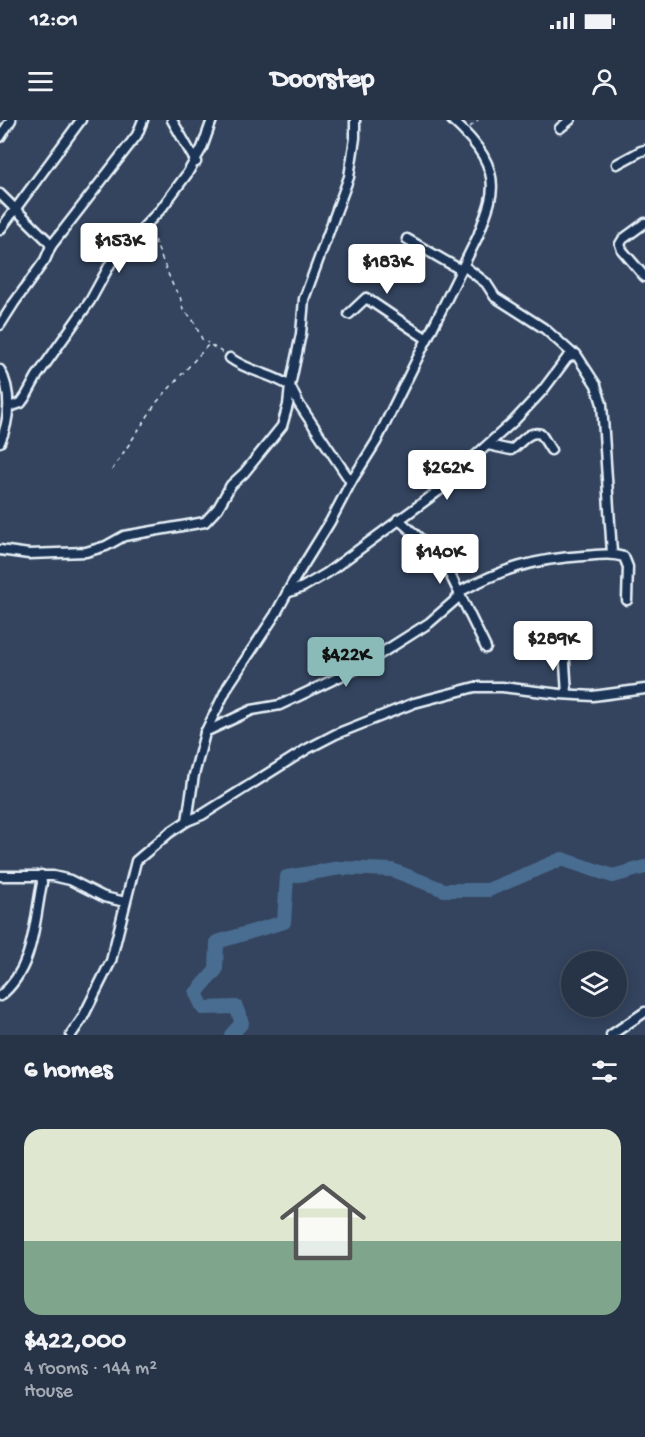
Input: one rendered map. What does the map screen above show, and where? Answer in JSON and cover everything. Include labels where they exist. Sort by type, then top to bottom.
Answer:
[{"type":"street","points":[[0,137],[11,120]]},
{"type":"street","points":[[0,230],[81,120]]},
{"type":"street","points":[[0,325],[45,260],[51,246],[137,135],[143,120]]},
{"type":"street","points":[[172,120],[196,162]]},
{"type":"street","points":[[9,407],[21,403],[90,301],[113,259],[144,228],[196,162],[212,120]]},
{"type":"street","points":[[0,550],[29,554],[86,552],[106,546],[124,536],[205,522],[219,508],[231,485],[244,473],[282,426],[301,334],[304,299],[349,177],[355,138],[355,120]]},
{"type":"street","points":[[187,821],[196,766],[205,733],[228,686],[275,615],[376,442],[463,268],[490,202],[493,187],[486,158],[452,120]]},
{"type":"street","points":[[560,128],[570,120]]},
{"type":"street","points":[[617,164],[645,150]]},
{"type":"street","points":[[0,194],[51,246]]},
{"type":"street","points":[[645,224],[623,239],[620,244],[622,250],[645,277]]},
{"type":"street","points":[[407,239],[463,268],[486,283],[495,297],[545,329],[573,354],[576,354],[596,385],[602,404],[612,553]]},
{"type":"street","points":[[349,314],[366,298],[427,339]]},
{"type":"street","points":[[287,593],[327,573],[448,484],[543,390],[567,358],[573,354]]},
{"type":"street","points":[[230,358],[243,367],[276,378],[290,386],[351,482]]},
{"type":"street","points":[[0,370],[9,407],[0,442]]},
{"type":"street","points":[[488,445],[511,450],[530,434],[536,433],[542,434],[551,450]]},
{"type":"street","points":[[398,519],[439,553],[486,648]]},
{"type":"street","points":[[205,733],[252,710],[280,705],[358,668],[429,623],[460,594],[482,580],[529,562],[556,557],[612,553],[624,556],[628,567],[627,600]]},
{"type":"street","points":[[564,648],[567,694]]},
{"type":"street","points":[[71,1035],[82,1019],[111,961],[136,861],[152,846],[187,821],[202,815],[307,749],[336,734],[414,703],[475,687],[502,687],[593,696],[645,689]]},
{"type":"street","points":[[0,876],[41,875],[70,880],[104,897],[125,902]]},
{"type":"street","points":[[0,996],[13,984],[28,956],[42,883],[41,875]]},
{"type":"street","points":[[611,1035],[645,1012]]},
{"type":"path","points":[[464,131],[478,120]]},
{"type":"path","points":[[144,228],[153,237],[174,288],[180,296],[183,310],[192,318],[202,339],[230,358]]},
{"type":"path","points":[[112,470],[157,402],[209,344]]},
{"type":"waterway","points":[[231,1035],[242,1023],[236,1007],[203,1008],[196,993],[216,970],[217,942],[284,922],[287,877],[340,868],[392,870],[444,890],[488,890],[562,859],[613,876],[645,867]]}]
